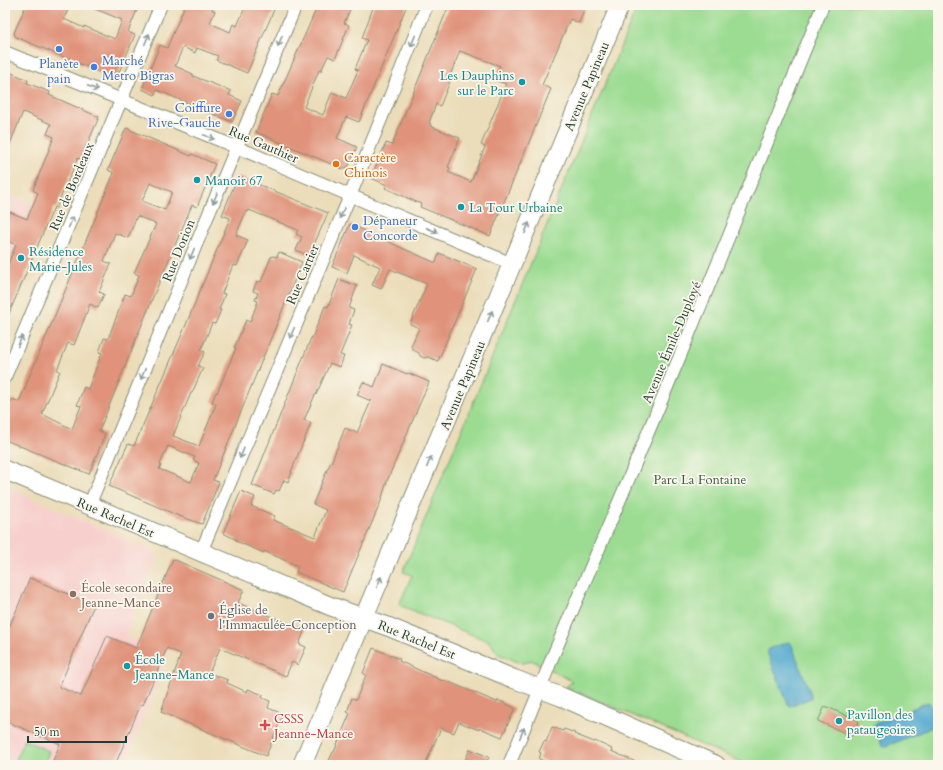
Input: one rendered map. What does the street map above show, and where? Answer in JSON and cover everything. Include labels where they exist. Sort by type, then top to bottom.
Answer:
[{"type":"main road","name":"Avenue Papineau","points":[[302,765],[620,5]]},
{"type":"main road","name":"Rue Rachel Est","points":[[5,470],[330,606],[389,627],[514,679],[569,700],[696,761],[716,765]]},
{"type":"street","name":"Rue de Bordeaux","points":[[5,377],[162,5]]},
{"type":"street","name":"Rue Dorion","points":[[89,506],[236,147],[296,5]]},
{"type":"street","name":"Rue Cartier","points":[[200,552],[350,196],[427,5]]},
{"type":"street","name":"Avenue Émile-Duployé","points":[[509,765],[555,651],[688,339],[823,5]]},
{"type":"street","name":"Rue Gauthier","points":[[5,52],[236,147],[512,264]]},
{"type":"shaded area","points":[[5,193],[32,204],[5,270]]},
{"type":"shaded area","name":"École secondaire Jeanne-Mance","points":[[5,487],[158,553],[125,636],[169,654],[124,765],[5,765]]},
{"type":"green space","name":"Parc La Fontaine","points":[[638,5],[938,5],[938,765],[749,765],[566,687],[572,681],[531,660],[521,663],[498,654],[490,642],[399,605],[412,575],[403,572]]},
{"type":"green space","points":[[24,740],[49,751],[44,765],[14,765]]},
{"type":"water","points":[[788,642],[791,643],[811,695],[811,698],[790,706],[767,652],[768,649]]},
{"type":"water","points":[[928,702],[930,703],[938,725],[884,747],[882,746],[874,726],[875,724]]},
{"type":"building","points":[[26,5],[70,5],[64,19],[115,39],[122,20],[86,5],[139,5],[128,32],[135,35],[116,79],[16,37],[14,33]]},
{"type":"building","points":[[185,5],[215,5],[212,10],[215,11],[210,23],[230,32],[233,24],[237,26],[246,5],[276,5],[247,73],[216,60],[218,56],[197,48],[195,53],[183,47],[175,66],[193,74],[193,76],[231,91],[229,95],[242,101],[232,122],[157,90],[155,95],[142,89],[160,45],[167,48]]},
{"type":"building","points":[[318,5],[352,5],[344,23],[349,25],[335,59],[328,56],[321,71],[319,70],[304,107],[323,115],[332,92],[346,98],[358,70],[355,69],[367,40],[362,38],[374,5],[407,5],[359,122],[346,117],[337,138],[357,147],[348,167],[343,169],[256,132],[272,94],[278,96]]},
{"type":"building","points":[[449,5],[586,5],[579,23],[570,19],[542,85],[551,89],[490,236],[420,207],[421,204],[385,188],[387,185],[371,178],[386,143],[392,145]],"holes":[[[460,51],[500,66],[495,80],[506,84],[481,145],[485,147],[471,182],[448,172],[450,168],[448,167],[460,138],[430,126],[431,124],[429,123],[436,104],[440,106]]]},
{"type":"building","points":[[5,70],[28,80],[27,83],[50,92],[49,95],[99,117],[81,159],[78,158],[56,208],[54,207],[5,323],[5,271],[16,245],[5,240],[5,210],[27,219],[38,193],[33,190],[54,137],[47,134],[51,124],[23,112],[5,156]]},
{"type":"building","points":[[126,128],[191,156],[192,154],[215,164],[197,207],[192,205],[153,297],[99,431],[105,434],[89,474],[5,440],[5,415],[12,399],[19,402],[114,173],[108,170]],"holes":[[[150,183],[172,192],[165,210],[142,201]],[[137,216],[156,224],[134,273],[139,275],[131,296],[125,294],[108,339],[104,338],[99,352],[102,353],[88,389],[84,387],[77,405],[81,406],[72,429],[42,414],[60,371],[57,370],[68,343],[74,345],[90,304],[98,308],[104,294],[99,292],[111,264],[104,261],[115,233],[128,238]]]},
{"type":"building","points":[[238,176],[328,213],[309,256],[296,250],[302,237],[296,234],[298,230],[249,210],[248,212],[246,211],[236,235],[248,240],[237,266],[233,265],[222,293],[225,294],[219,310],[221,310],[215,324],[212,323],[201,350],[205,352],[198,366],[203,368],[173,436],[199,446],[216,404],[212,402],[216,392],[217,393],[236,348],[234,348],[246,320],[250,322],[258,301],[255,300],[258,293],[253,291],[257,281],[261,282],[271,257],[277,257],[279,252],[302,262],[213,480],[219,482],[202,524],[179,516],[109,486],[128,444],[134,446],[185,327],[230,218],[222,215]],"holes":[[[168,446],[195,457],[193,460],[199,463],[191,482],[159,469]]]},
{"type":"building","points":[[350,224],[436,263],[439,253],[477,269],[438,361],[420,356],[419,353],[413,350],[411,346],[419,328],[410,324],[427,284],[390,269],[381,289],[372,285],[380,267],[354,255],[347,273],[332,267]]},
{"type":"building","points":[[339,279],[357,286],[349,308],[354,310],[349,324],[352,325],[340,355],[344,356],[340,367],[330,363],[304,420],[311,423],[288,482],[284,480],[279,491],[276,490],[274,494],[252,485],[311,338],[325,306],[328,307]]},
{"type":"building","points":[[383,364],[429,382],[387,481],[381,501],[343,592],[296,572],[298,566],[236,541],[237,540],[223,533],[241,491],[255,497],[251,506],[275,516],[273,520],[315,537],[326,510],[313,504],[345,428],[357,433],[371,401],[357,395],[363,382],[374,387]]},
{"type":"building","points":[[173,559],[244,590],[238,603],[305,630],[299,644],[306,647],[298,665],[292,662],[286,676],[220,648],[209,673],[228,680],[227,683],[247,692],[248,689],[263,695],[262,698],[270,701],[268,708],[283,714],[266,756],[161,712],[181,654],[167,648],[143,705],[141,704],[115,765],[51,765],[60,744],[5,721],[5,637],[30,578],[94,605],[59,687],[81,696],[107,636],[136,648]]},
{"type":"building","points":[[373,648],[400,659],[399,661],[443,681],[444,680],[497,702],[498,700],[515,708],[502,737],[480,728],[479,730],[459,722],[454,733],[441,728],[425,765],[327,765],[350,713],[347,712],[352,698],[356,700],[366,675],[363,673]]},
{"type":"building","name":"Pavillon des pataugeoires","points":[[825,706],[859,721],[852,736],[818,721]]},
{"type":"building","points":[[552,727],[563,731],[564,729],[594,742],[595,741],[612,749],[611,751],[643,765],[554,765],[539,759],[541,753],[539,752],[544,741],[546,742]]},
{"type":"building","points":[[470,749],[489,757],[485,765],[463,765]]},
{"type":"place","name":"Planète pain","points":[[59,49]]},
{"type":"place","name":"Marché Metro Bigras","points":[[94,67]]},
{"type":"place","name":"Les Dauphins sur le Parc","points":[[522,82]]},
{"type":"place","name":"Coiffure Rive-Gauche","points":[[229,114]]},
{"type":"place","name":"Caractère Chinois","points":[[336,164]]},
{"type":"place","name":"Manoir 67","points":[[197,180]]},
{"type":"place","name":"La Tour Urbaine","points":[[461,207]]},
{"type":"place","name":"Dépaneur Concorde","points":[[355,227]]},
{"type":"place","name":"Résidence Marie-Jules","points":[[21,258]]},
{"type":"place","name":"École secondaire Jeanne-Mance","points":[[73,594]]},
{"type":"place","name":"Église de l'Immaculée-Conception","points":[[211,616]]},
{"type":"place","name":"École Jeanne-Mance","points":[[127,666]]},
{"type":"place","name":"Pavillon des pataugeoires","points":[[839,721]]},
{"type":"place","name":"CSSS Jeanne-Mance","points":[[265,725]]}]
